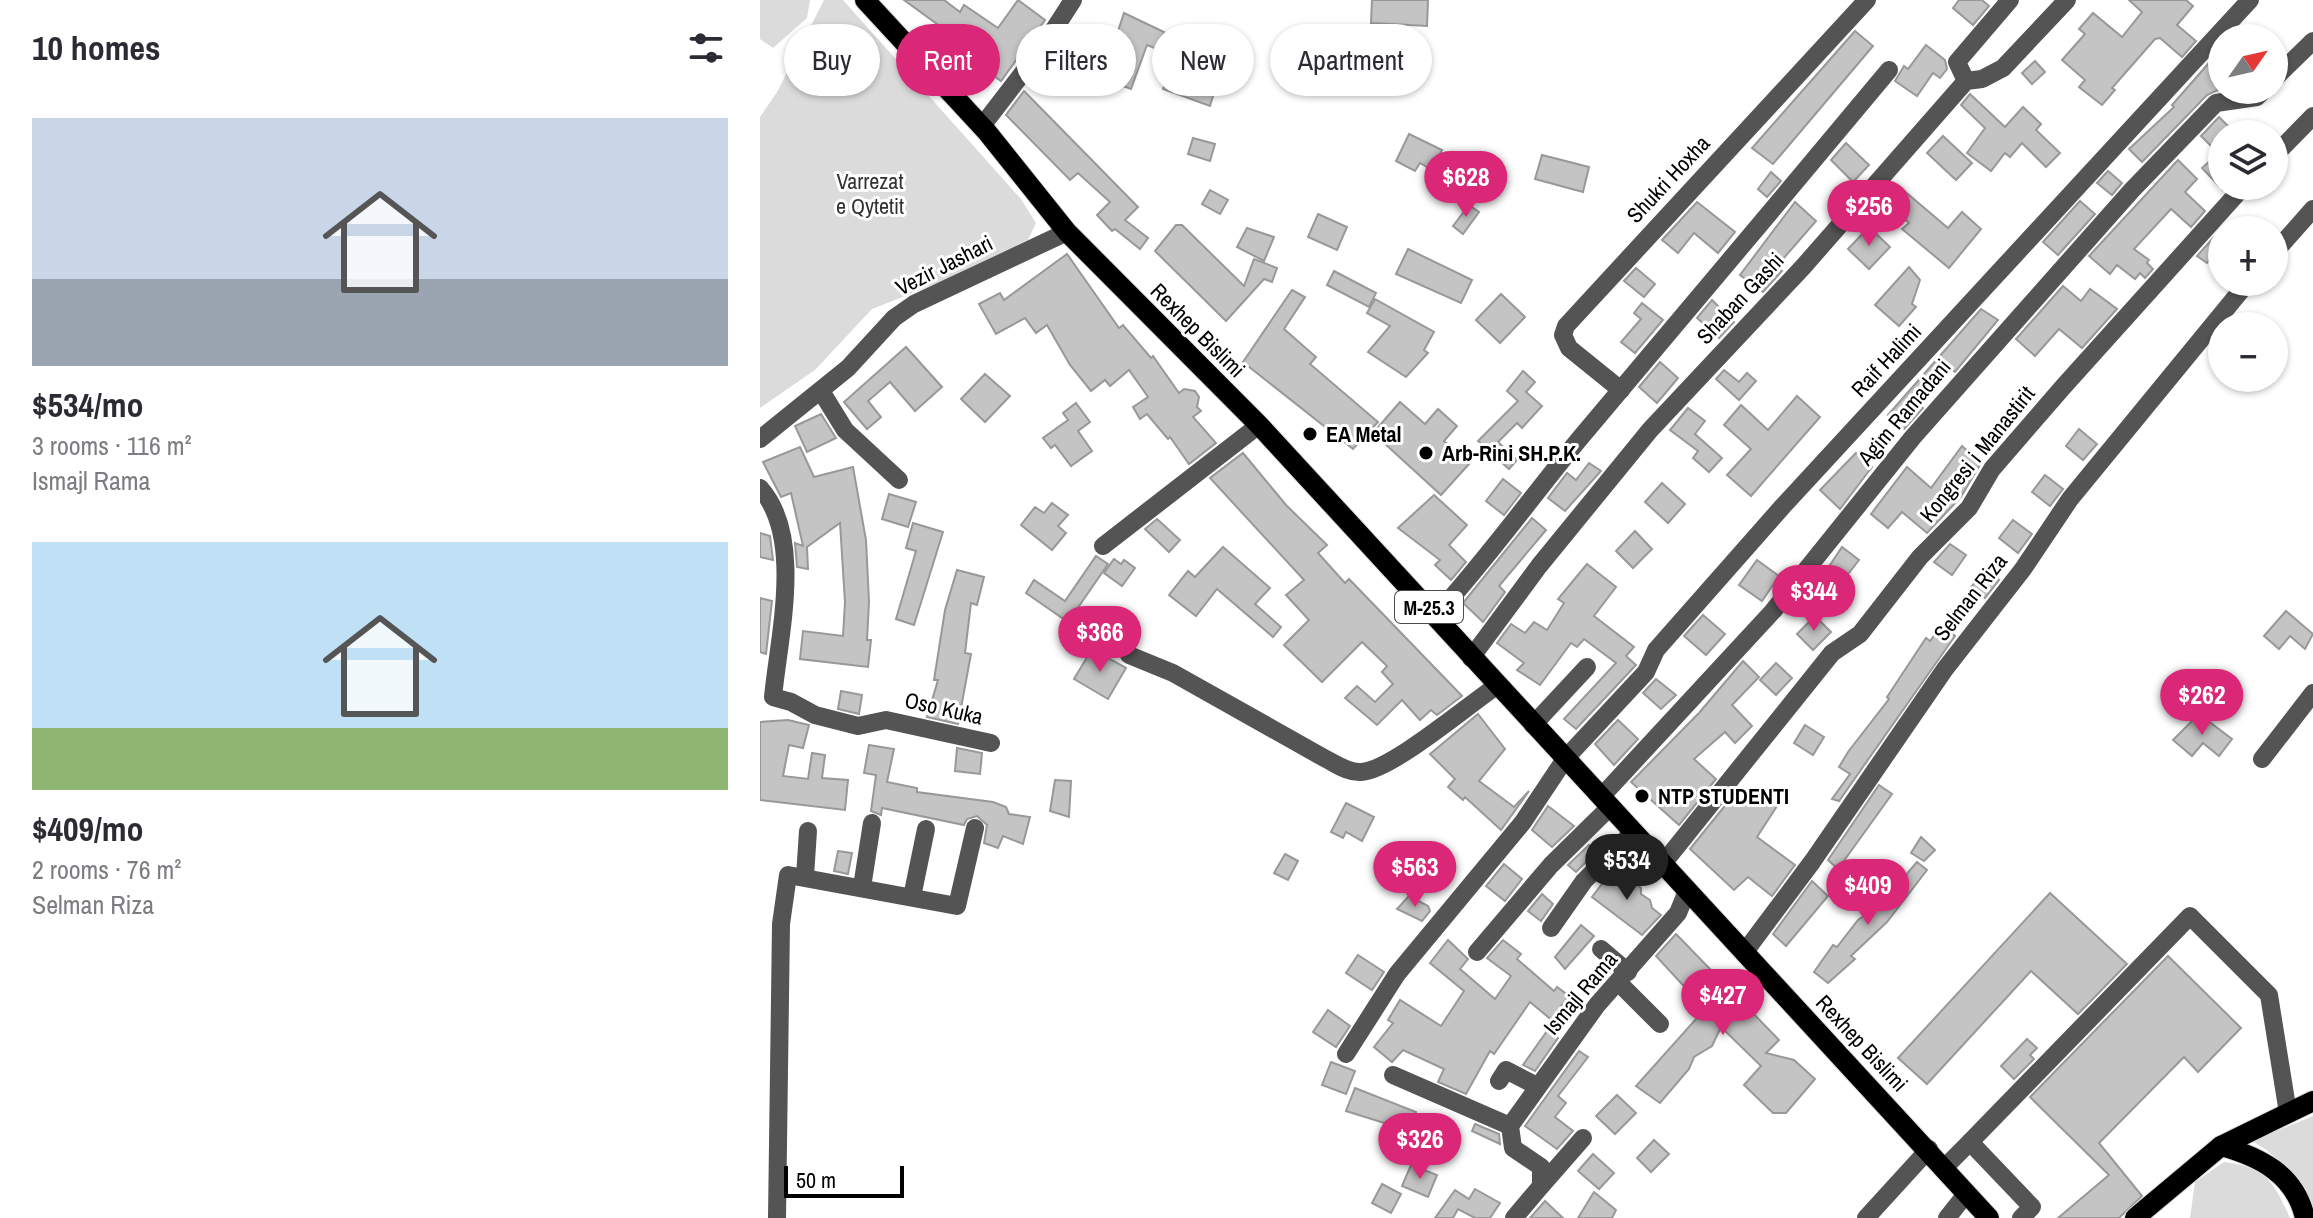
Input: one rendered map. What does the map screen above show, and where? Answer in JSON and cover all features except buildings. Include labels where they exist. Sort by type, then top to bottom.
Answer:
[{"type":"main road","name":"Rexhep Bislimi","points":[[870,2],[982,126],[1067,232],[1259,425],[1436,615],[1471,658],[1606,802],[1661,866],[1929,1149],[1989,1218]]},
{"type":"main road","points":[[2135,1218],[2221,1146],[2313,1101]]},
{"type":"main road","points":[[2221,1146],[2248,1153],[2278,1170],[2293,1189],[2305,1218]]},
{"type":"street","points":[[982,126],[1042,48],[1073,0]]},
{"type":"street","name":"Shukri Hoxha","points":[[1621,390],[1569,348],[1563,335],[1566,326],[1867,0]]},
{"type":"street","points":[[1966,81],[1957,62],[2010,0]]},
{"type":"street","name":"Shaban Gashi","points":[[1471,658],[1539,566],[1650,430],[1803,267],[1966,81],[1982,79],[2003,68],[2067,0]]},
{"type":"street","name":"Raif Halimi","points":[[1565,759],[1646,672],[1656,650],[1783,506],[2250,0]]},
{"type":"street","points":[[2288,65],[2313,41]]},
{"type":"street","points":[[1436,615],[1479,568],[1496,541],[1889,70]]},
{"type":"street","name":"Agim Ramadani","points":[[1477,952],[1773,611],[1913,437],[2132,190],[2215,104]]},
{"type":"street","points":[[2288,142],[2313,116]]},
{"type":"street","name":"Kongresi i Manastirit","points":[[1661,866],[1832,653],[1860,634],[1920,557],[1969,508],[1992,469],[2231,200]]},
{"type":"street","points":[[2288,237],[2313,209]]},
{"type":"street","name":"Vezir Jashari","points":[[760,439],[868,350],[894,318],[914,304],[1067,232]]},
{"type":"street","name":"Selman Riza","points":[[1744,953],[1812,862],[1945,669],[2023,569],[2070,499],[2237,296]]},
{"type":"street","points":[[821,391],[845,430],[899,480]]},
{"type":"street","points":[[1103,546],[1259,425]]},
{"type":"street","name":"Oso Kuka","points":[[760,488],[773,503],[785,535],[783,625],[773,697],[791,702],[815,715],[858,726],[886,720],[991,743]]},
{"type":"street","points":[[1129,655],[1173,673],[1326,759],[1350,771],[1363,773],[1416,744],[1498,685]]},
{"type":"street","points":[[1533,725],[1587,667]]},
{"type":"street","points":[[2262,759],[2313,693]]},
{"type":"street","points":[[1346,1054],[1397,974],[1523,822],[1565,759]]},
{"type":"street","points":[[862,887],[872,823]]},
{"type":"street","points":[[777,1218],[781,924],[788,875],[957,906],[975,828]]},
{"type":"street","points":[[912,897],[926,829]]},
{"type":"street","points":[[805,876],[808,831]]},
{"type":"street","points":[[1551,928],[1584,881],[1633,832]]},
{"type":"street","name":"Ismajl Rama","points":[[1510,1126],[1597,1005],[1678,913],[1687,891]]},
{"type":"street","points":[[1944,1168],[2190,916],[2269,995],[2288,1113]]},
{"type":"street","points":[[1601,949],[1660,1024]]},
{"type":"street","points":[[1499,1081],[1506,1070],[1537,1086]]},
{"type":"street","points":[[1393,1075],[1510,1126],[1513,1148],[1541,1167],[1541,1186]]},
{"type":"street","points":[[1514,1218],[1583,1138]]},
{"type":"street","points":[[1970,1142],[2032,1207],[2021,1218]]},
{"type":"street","points":[[1866,1218],[1929,1149]]},
{"type":"street","points":[[1947,1218],[1966,1194]]},
{"type":"green space","points":[[760,0],[810,0],[807,18],[800,24],[784,24],[784,38],[773,48],[760,39]]},
{"type":"green space","name":"Varrezat e Qytetit","points":[[824,0],[843,0],[864,24],[812,24]]},
{"type":"green space","name":"Varrezat e Qytetit","points":[[880,41],[896,59],[896,96],[929,96],[1021,199],[1036,223],[1028,240],[941,282],[872,309],[815,370],[760,408],[760,117],[784,78],[784,96],[880,96]]},
{"type":"green space","points":[[2313,1116],[2313,1218],[2290,1174],[2273,1155],[2252,1141]]},
{"type":"green space","points":[[2224,1162],[2259,1172],[2273,1185],[2290,1218],[2190,1218],[2195,1182]]},
{"type":"place","name":"EA Metal","points":[[1310,434]]},
{"type":"place","name":"Arb-Rini SH.P.K.","points":[[1426,453]]},
{"type":"place","name":"NTP STUDENTI","points":[[1642,796]]}]
